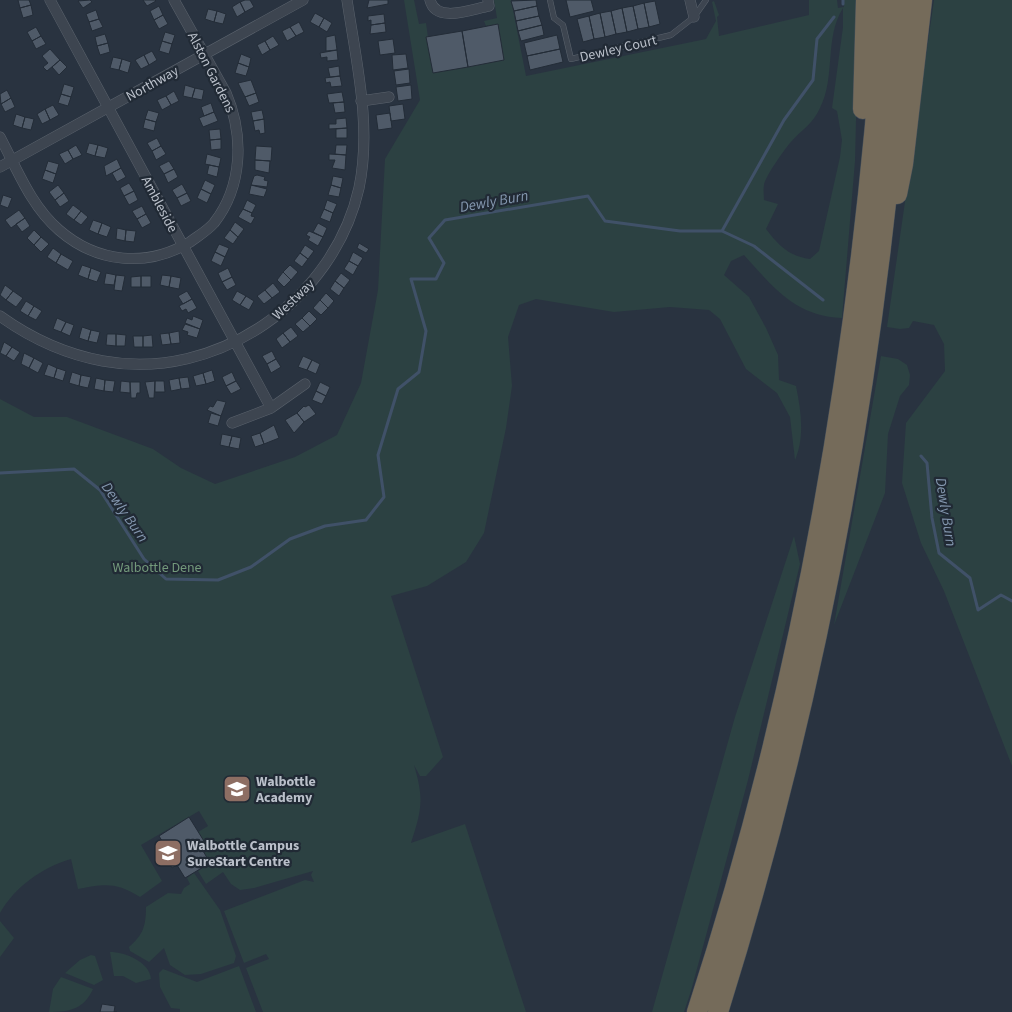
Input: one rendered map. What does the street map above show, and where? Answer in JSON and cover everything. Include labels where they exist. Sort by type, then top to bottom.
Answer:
[{"type":"highway","points":[[856,293],[866,0]]},
{"type":"highway","points":[[698,1012],[724,929],[785,693],[814,554],[856,293],[885,0]]},
{"type":"highway","points":[[718,1012],[740,943],[776,809],[803,697],[856,429],[873,311],[904,0]]},
{"type":"highway","points":[[873,311],[903,164],[922,0]]},
{"type":"street","name":"Ambleside","points":[[50,0],[271,408]]},
{"type":"street","name":"Alston Gardens","points":[[0,138],[40,210],[60,231],[84,246],[118,257],[149,259],[164,255],[183,246],[203,233],[222,212],[234,184],[238,152],[237,130],[232,108],[205,54],[174,0]]},
{"type":"street","name":"Northway","points":[[0,167],[303,0]]},
{"type":"street","name":"Westway","points":[[0,316],[36,340],[59,350],[104,362],[125,364],[182,360],[235,341],[265,325],[298,298],[336,248],[350,219],[359,187],[364,134],[347,0]]},
{"type":"street","points":[[430,0],[436,10],[444,14],[489,6],[488,0]]},
{"type":"street","points":[[690,0],[694,17]]},
{"type":"street","points":[[361,101],[389,97]]},
{"type":"street","points":[[232,423],[271,408],[305,384]]},
{"type":"lane","name":"Dewley Court","points":[[550,0],[554,18],[563,25],[570,59],[670,36],[694,17]]},
{"type":"lane","points":[[694,17],[706,0]]},
{"type":"green space","name":"Walbottle Dene","points":[[404,0],[414,0],[419,24],[426,23],[433,73],[504,60],[498,24],[486,26],[484,21],[497,18],[494,0],[511,0],[526,76],[706,39],[716,21],[712,2],[714,1],[719,15],[717,17],[719,36],[809,15],[809,0],[837,0],[838,8],[844,7],[844,0],[859,0],[855,161],[842,318],[825,316],[798,306],[775,288],[744,255],[731,261],[724,275],[749,297],[766,328],[778,355],[779,380],[796,386],[801,414],[801,433],[795,460],[790,417],[777,393],[746,369],[720,319],[709,310],[670,307],[614,312],[536,299],[519,305],[508,337],[512,386],[506,428],[484,533],[466,562],[427,586],[391,596],[443,757],[426,776],[420,776],[414,765],[419,787],[420,804],[418,821],[411,843],[465,824],[526,1012],[263,1012],[246,968],[269,959],[266,954],[244,963],[224,911],[305,880],[314,882],[311,875],[313,871],[254,888],[240,890],[231,884],[223,872],[206,884],[198,871],[210,863],[202,849],[207,846],[198,832],[208,826],[199,811],[141,845],[162,881],[140,897],[124,889],[103,885],[78,889],[71,859],[39,873],[13,895],[0,913],[0,399],[34,417],[67,417],[153,449],[181,468],[215,484],[295,457],[337,435],[361,383],[378,290],[385,159],[420,100]],"holes":[[[843,8],[843,27],[832,108],[837,111],[842,140],[840,157],[819,251],[810,259],[803,258],[790,253],[766,229],[778,204],[764,200],[765,181],[784,151],[794,138],[810,123],[820,108],[828,84],[834,32]]]},
{"type":"green space","points":[[934,0],[1012,0],[1012,766],[944,591],[921,543],[902,483],[906,423],[945,371],[944,344],[934,325],[913,321],[909,328],[887,327]]},
{"type":"green space","points":[[881,356],[898,359],[907,365],[910,375],[909,385],[900,396],[888,434],[885,493],[834,625]]},
{"type":"green space","points":[[794,536],[800,564],[748,780],[691,991],[684,1012],[652,1012],[735,717]]},
{"type":"green space","points":[[194,873],[220,910],[236,956],[234,963],[201,974],[185,975],[170,965],[164,948],[149,962],[130,951],[129,947],[143,930],[146,907],[168,893],[181,894],[184,888],[190,884],[187,878]]},
{"type":"green space","points":[[0,921],[14,938],[0,957]]},
{"type":"green space","points":[[110,952],[116,952],[136,959],[150,973],[151,979],[136,983],[123,976],[114,976]]},
{"type":"green space","points":[[91,955],[95,956],[103,980],[94,985],[65,973],[80,960]]},
{"type":"green space","points":[[239,966],[256,1012],[180,1012],[180,1009],[171,1008],[160,987],[159,973],[163,969],[197,982]]},
{"type":"green space","points":[[61,977],[93,989],[85,1001],[76,1008],[49,1012],[53,989]]},
{"type":"building","points":[[18,0],[29,0],[31,5],[20,8]]},
{"type":"building","points":[[90,0],[92,2],[83,8],[78,1]]},
{"type":"building","points":[[143,0],[155,0],[156,1],[147,6]]},
{"type":"building","points":[[250,0],[254,7],[245,12],[240,2]]},
{"type":"building","points":[[369,0],[388,0],[388,4],[367,8]]},
{"type":"building","points":[[536,0],[537,6],[514,11],[511,1]]},
{"type":"building","points":[[566,0],[591,0],[594,11],[570,17]]},
{"type":"building","points":[[655,1],[660,24],[649,27],[644,3]]},
{"type":"building","points":[[240,2],[245,12],[237,17],[232,7]]},
{"type":"building","points":[[644,3],[649,27],[638,29],[633,6]]},
{"type":"building","points":[[31,5],[33,15],[23,18],[20,8]]},
{"type":"building","points":[[159,6],[163,15],[154,20],[150,11]]},
{"type":"building","points":[[537,6],[539,16],[516,21],[514,11]]},
{"type":"building","points":[[633,6],[638,29],[627,32],[622,8]]},
{"type":"building","points":[[622,8],[627,32],[616,34],[611,11]]},
{"type":"building","points":[[208,9],[217,11],[214,22],[205,19]]},
{"type":"building","points":[[96,10],[99,19],[89,22],[86,14]]},
{"type":"building","points":[[217,11],[226,14],[223,24],[214,22]]},
{"type":"building","points":[[611,11],[616,34],[605,37],[600,13]]},
{"type":"building","points":[[315,13],[324,18],[319,27],[310,22]]},
{"type":"building","points":[[600,13],[605,37],[594,39],[589,16]]},
{"type":"building","points":[[384,14],[385,23],[371,25],[371,20],[368,21],[368,16]]},
{"type":"building","points":[[163,15],[168,24],[159,29],[154,20]]},
{"type":"building","points":[[539,16],[542,25],[518,31],[516,21]]},
{"type":"building","points":[[589,16],[594,39],[583,42],[577,19]]},
{"type":"building","points":[[324,18],[332,23],[327,32],[319,27]]},
{"type":"building","points":[[99,19],[103,27],[92,31],[89,22]]},
{"type":"building","points":[[299,22],[304,32],[296,36],[290,27]]},
{"type":"building","points":[[385,23],[386,32],[370,34],[371,25]]},
{"type":"building","points":[[498,24],[504,60],[468,67],[462,31]]},
{"type":"building","points":[[542,25],[544,35],[521,41],[518,31]]},
{"type":"building","points":[[36,27],[41,36],[32,41],[27,32]]},
{"type":"building","points":[[290,27],[296,36],[287,41],[282,31]]},
{"type":"building","points":[[462,31],[468,67],[433,73],[426,37]]},
{"type":"building","points":[[165,32],[175,35],[172,44],[162,41]]},
{"type":"building","points":[[105,34],[108,43],[97,46],[95,37]]},
{"type":"building","points":[[335,35],[337,50],[326,51],[326,37]]},
{"type":"building","points":[[557,35],[560,49],[527,56],[524,43]]},
{"type":"building","points":[[41,36],[46,44],[36,49],[32,41]]},
{"type":"building","points":[[273,36],[279,45],[270,50],[265,41]]},
{"type":"building","points":[[393,39],[395,53],[380,55],[378,41]]},
{"type":"building","points":[[162,41],[172,44],[169,54],[159,51]]},
{"type":"building","points":[[265,41],[270,50],[262,55],[257,45]]},
{"type":"building","points":[[108,43],[110,52],[100,55],[97,46]]},
{"type":"building","points":[[50,49],[60,60],[47,71],[43,67],[48,63],[42,56]]},
{"type":"building","points":[[560,49],[563,62],[530,70],[527,56]]},
{"type":"building","points":[[337,50],[338,60],[327,61],[327,57],[321,58],[320,53]]},
{"type":"building","points":[[152,51],[157,60],[149,65],[144,55]]},
{"type":"building","points":[[241,54],[251,58],[249,67],[238,63]]},
{"type":"building","points":[[406,54],[408,68],[393,70],[392,55]]},
{"type":"building","points":[[144,55],[149,65],[141,69],[135,60]]},
{"type":"building","points":[[113,57],[122,59],[119,70],[110,68]]},
{"type":"building","points":[[122,59],[131,62],[128,73],[119,70]]},
{"type":"building","points":[[60,60],[67,67],[59,75],[52,67]]},
{"type":"building","points":[[238,63],[249,67],[246,76],[235,73]]},
{"type":"building","points":[[339,66],[340,76],[330,77],[328,68]]},
{"type":"building","points":[[409,69],[410,83],[396,85],[394,71]]},
{"type":"building","points":[[340,76],[342,86],[331,87],[330,82],[326,83],[325,78]]},
{"type":"building","points":[[251,80],[256,93],[245,97],[238,83]]},
{"type":"building","points":[[64,84],[74,87],[71,97],[61,94]]},
{"type":"building","points":[[185,85],[195,88],[192,98],[183,96]]},
{"type":"building","points":[[411,85],[412,99],[398,101],[396,87]]},
{"type":"building","points":[[195,88],[204,90],[202,100],[192,98]]},
{"type":"building","points":[[7,90],[11,98],[1,104],[0,94]]},
{"type":"building","points":[[174,91],[179,101],[171,105],[166,96]]},
{"type":"building","points":[[342,92],[344,102],[329,103],[327,94]]},
{"type":"building","points":[[256,93],[259,102],[249,106],[245,97]]},
{"type":"building","points":[[61,94],[71,97],[68,106],[58,103]]},
{"type":"building","points":[[166,96],[171,105],[162,110],[157,100]]},
{"type":"building","points":[[11,98],[15,107],[5,112],[1,104]]},
{"type":"building","points":[[344,102],[345,112],[335,113],[333,103]]},
{"type":"building","points":[[211,103],[214,112],[204,116],[201,107]]},
{"type":"building","points":[[403,104],[405,119],[391,121],[389,106]]},
{"type":"building","points":[[53,105],[59,115],[50,120],[45,109]]},
{"type":"building","points":[[45,109],[50,120],[42,124],[37,114]]},
{"type":"building","points":[[148,110],[159,113],[156,122],[145,119]]},
{"type":"building","points":[[262,110],[264,119],[253,121],[251,112]]},
{"type":"building","points":[[214,112],[218,121],[203,127],[199,118]]},
{"type":"building","points":[[390,113],[392,128],[378,130],[376,115]]},
{"type":"building","points":[[16,114],[25,117],[22,128],[13,125]]},
{"type":"building","points":[[25,117],[34,119],[31,130],[22,128]]},
{"type":"building","points":[[346,118],[347,128],[329,129],[329,124],[336,124],[336,119]]},
{"type":"building","points":[[145,119],[156,122],[154,131],[143,128]]},
{"type":"building","points":[[264,119],[265,133],[260,134],[259,130],[255,131],[253,121]]},
{"type":"building","points":[[347,128],[347,138],[336,138],[336,129]]},
{"type":"building","points":[[220,129],[221,139],[210,140],[209,130]]},
{"type":"building","points":[[157,138],[161,146],[152,151],[147,143]]},
{"type":"building","points":[[221,139],[221,149],[211,150],[210,140]]},
{"type":"building","points":[[89,143],[98,145],[95,156],[86,153]]},
{"type":"building","points":[[76,145],[82,155],[73,159],[68,150]]},
{"type":"building","points":[[98,145],[108,148],[105,158],[95,156]]},
{"type":"building","points":[[336,145],[347,145],[346,155],[335,154]]},
{"type":"building","points":[[161,146],[166,154],[156,160],[152,151]]},
{"type":"building","points":[[256,146],[272,147],[271,161],[255,160]]},
{"type":"building","points":[[68,150],[73,159],[65,164],[59,154]]},
{"type":"building","points":[[207,154],[221,158],[219,167],[205,164]]},
{"type":"building","points":[[329,154],[346,155],[345,170],[332,168],[335,160],[329,160]]},
{"type":"building","points":[[117,159],[121,168],[106,176],[104,166]]},
{"type":"building","points":[[255,160],[270,161],[269,173],[255,170]]},
{"type":"building","points":[[48,161],[59,164],[56,174],[45,170]]},
{"type":"building","points":[[169,161],[174,169],[164,174],[159,166]]},
{"type":"building","points":[[209,165],[219,167],[217,177],[207,174]]},
{"type":"building","points":[[121,168],[126,177],[117,182],[112,173]]},
{"type":"building","points":[[174,169],[178,177],[168,183],[164,174]]},
{"type":"building","points":[[45,170],[56,174],[53,183],[42,179]]},
{"type":"building","points":[[254,176],[265,177],[264,180],[268,181],[267,187],[251,185]]},
{"type":"building","points":[[333,176],[343,178],[341,188],[331,185]]},
{"type":"building","points":[[205,180],[215,185],[211,194],[201,189]]},
{"type":"building","points":[[129,183],[134,191],[124,196],[120,188]]},
{"type":"building","points":[[182,184],[187,193],[177,198],[172,190]]},
{"type":"building","points":[[58,185],[64,193],[55,200],[49,192]]},
{"type":"building","points":[[251,185],[267,189],[264,197],[249,194]]},
{"type":"building","points":[[331,185],[341,188],[339,197],[328,195]]},
{"type":"building","points":[[201,189],[211,194],[207,203],[197,198]]},
{"type":"building","points":[[134,191],[138,200],[129,205],[124,196]]},
{"type":"building","points":[[64,193],[69,201],[60,207],[55,200]]},
{"type":"building","points":[[187,193],[191,201],[181,206],[177,198]]},
{"type":"building","points":[[3,195],[12,198],[8,208],[0,205]]},
{"type":"building","points":[[247,200],[256,205],[252,213],[243,209]]},
{"type":"building","points":[[327,200],[337,204],[333,213],[324,209]]},
{"type":"building","points":[[73,205],[81,211],[74,220],[66,214]]},
{"type":"building","points":[[142,206],[146,214],[137,219],[132,211]]},
{"type":"building","points":[[243,209],[252,213],[251,216],[255,217],[251,224],[238,217]]},
{"type":"building","points":[[324,209],[333,213],[330,222],[320,218]]},
{"type":"building","points":[[19,210],[25,218],[11,228],[5,220]]},
{"type":"building","points":[[81,211],[88,217],[81,225],[74,220]]},
{"type":"building","points":[[146,214],[151,223],[142,228],[137,219]]},
{"type":"building","points":[[25,218],[30,226],[22,232],[16,224]]},
{"type":"building","points":[[93,220],[102,223],[98,234],[89,230]]},
{"type":"building","points":[[235,222],[244,229],[238,237],[230,230]]},
{"type":"building","points":[[102,223],[111,227],[107,237],[98,234]]},
{"type":"building","points":[[318,223],[327,228],[323,237],[313,232]]},
{"type":"building","points":[[117,228],[126,230],[125,241],[116,239]]},
{"type":"building","points":[[34,230],[41,237],[34,245],[27,238]]},
{"type":"building","points":[[126,230],[136,231],[134,242],[125,241]]},
{"type":"building","points":[[230,230],[238,237],[233,244],[224,238]]},
{"type":"building","points":[[309,231],[323,237],[318,246],[308,240],[310,237],[306,235]]},
{"type":"building","points":[[41,237],[49,244],[41,252],[34,245]]},
{"type":"building","points":[[359,243],[369,249],[366,253],[357,248]]},
{"type":"building","points":[[219,244],[229,248],[225,257],[215,252]]},
{"type":"building","points":[[305,245],[314,251],[308,259],[300,253]]},
{"type":"building","points":[[53,248],[61,254],[56,263],[47,257]]},
{"type":"building","points":[[215,252],[225,257],[221,266],[211,261]]},
{"type":"building","points":[[353,252],[363,258],[358,266],[349,261]]},
{"type":"building","points":[[300,253],[308,259],[302,267],[294,261]]},
{"type":"building","points":[[61,254],[73,261],[68,270],[56,263]]},
{"type":"building","points":[[349,261],[358,266],[353,275],[344,269]]},
{"type":"building","points":[[82,265],[91,268],[88,279],[78,275]]},
{"type":"building","points":[[290,265],[298,272],[291,280],[283,272]]},
{"type":"building","points":[[91,268],[101,272],[97,282],[88,279]]},
{"type":"building","points":[[228,268],[232,277],[222,282],[218,273]]},
{"type":"building","points":[[283,272],[291,280],[284,287],[277,280]]},
{"type":"building","points":[[106,273],[116,275],[114,285],[104,284]]},
{"type":"building","points":[[341,273],[350,280],[344,288],[335,281]]},
{"type":"building","points":[[116,275],[125,276],[122,291],[114,290]]},
{"type":"building","points":[[162,275],[171,276],[169,287],[160,285]]},
{"type":"building","points":[[141,276],[141,287],[131,287],[131,277]]},
{"type":"building","points":[[141,276],[151,276],[151,287],[141,287]]},
{"type":"building","points":[[171,276],[181,278],[179,289],[169,287]]},
{"type":"building","points":[[232,277],[236,285],[227,290],[222,282]]},
{"type":"building","points":[[335,281],[344,288],[339,296],[330,289]]},
{"type":"building","points":[[273,283],[280,292],[272,298],[265,290]]},
{"type":"building","points":[[5,285],[13,291],[6,300],[0,295]]},
{"type":"building","points":[[265,290],[272,298],[264,304],[257,296]]},
{"type":"building","points":[[13,291],[23,298],[16,307],[6,300]]},
{"type":"building","points":[[187,291],[192,299],[183,304],[178,296]]},
{"type":"building","points":[[237,291],[246,296],[240,305],[232,300]]},
{"type":"building","points":[[326,293],[334,301],[328,308],[320,300]]},
{"type":"building","points":[[246,296],[254,301],[249,310],[240,305]]},
{"type":"building","points":[[192,299],[197,308],[188,313],[186,309],[182,311],[179,306]]},
{"type":"building","points":[[320,300],[328,308],[321,315],[313,308]]},
{"type":"building","points":[[26,301],[34,306],[28,316],[20,311]]},
{"type":"building","points":[[34,306],[42,311],[36,320],[28,316]]},
{"type":"building","points":[[309,311],[317,319],[310,326],[302,318]]},
{"type":"building","points":[[193,316],[203,320],[200,329],[185,323],[187,318],[192,320]]},
{"type":"building","points":[[57,318],[66,322],[61,332],[53,329]]},
{"type":"building","points":[[302,318],[310,326],[303,332],[295,324]]},
{"type":"building","points":[[66,322],[74,325],[70,336],[61,332]]},
{"type":"building","points":[[185,324],[200,329],[197,338],[187,335],[188,332],[182,330]]},
{"type":"building","points":[[82,327],[91,330],[88,341],[79,338]]},
{"type":"building","points":[[291,327],[298,336],[290,342],[283,333]]},
{"type":"building","points":[[91,330],[100,332],[97,343],[88,341]]},
{"type":"building","points":[[179,331],[180,343],[171,344],[169,333]]},
{"type":"building","points":[[169,333],[171,344],[162,345],[160,334]]},
{"type":"building","points":[[283,333],[290,342],[282,348],[276,339]]},
{"type":"building","points":[[107,334],[116,334],[116,346],[106,345]]},
{"type":"building","points":[[116,334],[126,335],[125,346],[116,346]]},
{"type":"building","points":[[152,335],[153,347],[143,347],[143,336]]},
{"type":"building","points":[[133,336],[143,336],[143,347],[134,347]]},
{"type":"building","points":[[4,342],[12,347],[6,356],[0,353]]},
{"type":"building","points":[[12,347],[20,352],[14,361],[6,356]]},
{"type":"building","points":[[272,351],[276,359],[267,364],[262,356]]},
{"type":"building","points":[[24,353],[34,358],[29,368],[21,364]]},
{"type":"building","points":[[303,356],[312,360],[307,370],[298,367]]},
{"type":"building","points":[[34,358],[43,363],[38,373],[29,368]]},
{"type":"building","points":[[276,359],[281,367],[271,373],[267,364]]},
{"type":"building","points":[[312,360],[320,364],[316,374],[307,370]]},
{"type":"building","points":[[48,364],[57,368],[54,378],[44,375]]},
{"type":"building","points":[[57,368],[66,371],[63,381],[54,378]]},
{"type":"building","points":[[212,370],[215,381],[206,384],[203,373]]},
{"type":"building","points":[[72,372],[81,375],[79,386],[69,383]]},
{"type":"building","points":[[232,372],[236,381],[226,386],[222,377]]},
{"type":"building","points":[[203,373],[206,384],[196,386],[193,376]]},
{"type":"building","points":[[81,375],[91,377],[88,388],[79,386]]},
{"type":"building","points":[[188,377],[190,388],[181,389],[179,378]]},
{"type":"building","points":[[96,378],[105,380],[104,391],[94,389]]},
{"type":"building","points":[[179,378],[181,389],[171,391],[169,380]]},
{"type":"building","points":[[105,380],[115,381],[113,392],[104,391]]},
{"type":"building","points":[[121,381],[130,382],[130,393],[120,392]]},
{"type":"building","points":[[155,381],[164,381],[165,392],[155,392]]},
{"type":"building","points":[[155,381],[154,398],[149,398],[145,382]]},
{"type":"building","points":[[236,381],[241,389],[231,394],[226,386]]},
{"type":"building","points":[[130,382],[140,382],[140,393],[137,393],[136,398],[131,398]]},
{"type":"building","points":[[320,382],[330,387],[326,396],[316,391]]},
{"type":"building","points":[[316,391],[326,396],[322,404],[312,400]]},
{"type":"building","points":[[217,400],[226,402],[221,416],[207,410],[210,406],[213,407]]},
{"type":"building","points":[[309,405],[316,414],[304,422],[297,413],[304,406]]},
{"type":"building","points":[[211,413],[221,416],[218,426],[208,423]]},
{"type":"building","points":[[297,413],[304,422],[294,433],[285,420]]},
{"type":"building","points":[[274,425],[279,438],[264,444],[260,433]]},
{"type":"building","points":[[260,433],[264,444],[255,447],[251,436]]},
{"type":"building","points":[[222,434],[232,436],[229,447],[220,445]]},
{"type":"building","points":[[232,436],[241,438],[239,449],[229,447]]},
{"type":"building","points":[[189,817],[207,846],[202,849],[210,863],[185,878],[177,865],[172,868],[159,847],[164,844],[159,836]]},
{"type":"building","points":[[102,1004],[115,1006],[114,1012],[100,1012]]},
{"type":"waterway","points":[[722,231],[784,120],[813,80],[817,39],[834,17]]},
{"type":"waterway","name":"Dewly Burn","points":[[0,473],[74,469],[100,490],[144,559],[166,579],[218,580],[251,567],[290,539],[325,526],[366,520],[384,497],[378,455],[398,389],[419,372],[426,331],[411,279],[436,279],[444,263],[429,238],[445,220],[588,196],[605,221],[680,231],[722,231],[754,246],[823,300]]},
{"type":"waterway","name":"Dewly Burn","points":[[921,456],[927,463],[932,518],[939,553],[970,578],[978,610],[1001,595],[1012,601]]},
{"type":"place","name":"Walbottle Academy","points":[[237,789]]},
{"type":"place","name":"Walbottle Campus SureStart Centre","points":[[168,853]]}]
